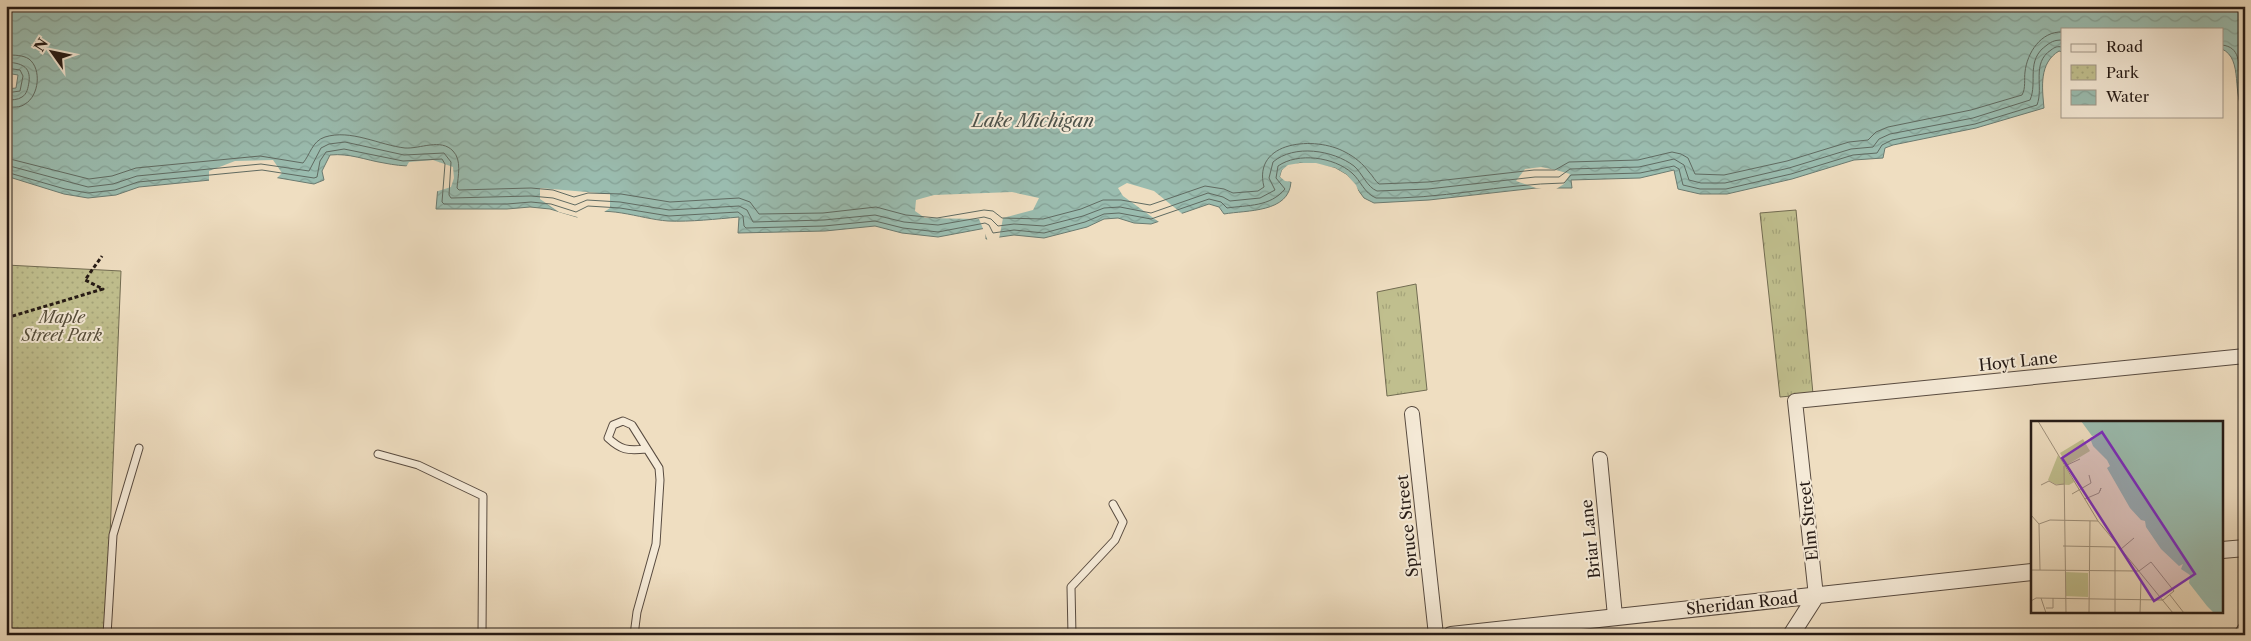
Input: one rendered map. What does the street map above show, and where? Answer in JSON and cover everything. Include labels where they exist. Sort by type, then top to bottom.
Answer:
[{"type":"street","name":"Hoyt Lane","points":[[1795,401],[2245,356]]},
{"type":"street","name":"Elm Street","points":[[1795,401],[1816,596]]},
{"type":"street","name":"Spruce Street","points":[[1412,414],[1436,635]]},
{"type":"street","name":"Briar Lane","points":[[1600,459],[1615,616]]},
{"type":"street","points":[[2224,550],[2245,548]]},
{"type":"street","name":"Sheridan Road","points":[[1451,635],[2031,572]]},
{"type":"street","points":[[1791,635],[1816,596]]},
{"type":"street","points":[[2241,635],[2245,629]]},
{"type":"lane","points":[[634,635],[637,612],[656,544],[659,468],[632,425],[623,421],[613,425],[608,438],[619,448],[646,449]]},
{"type":"lane","points":[[107,635],[113,535],[139,448]]},
{"type":"lane","points":[[378,454],[418,464],[483,496],[482,635]]},
{"type":"lane","points":[[1072,635],[1071,587],[1115,540],[1123,522],[1113,504]]},
{"type":"path","points":[[6,318],[103,289],[84,280],[102,256]]},
{"type":"green space","points":[[1796,210],[1813,394],[1780,397],[1760,213]]},
{"type":"green space","name":"Maple Street Park","points":[[6,265],[121,271],[106,632],[6,628]]},
{"type":"green space","points":[[1416,284],[1427,390],[1387,396],[1377,292]]},
{"type":"water","name":"Lake Michigan","points":[[6,6],[2245,6],[2245,114],[2239,98],[2233,61],[2224,50],[2224,28],[2061,28],[2061,52],[2059,51],[2048,62],[2043,76],[2044,108],[1976,128],[1893,145],[1885,148],[1883,158],[1854,160],[1792,179],[1727,194],[1700,194],[1678,189],[1674,170],[1640,178],[1571,180],[1572,188],[1536,188],[1429,200],[1374,203],[1364,198],[1347,175],[1335,168],[1300,163],[1282,170],[1280,177],[1291,182],[1288,192],[1283,200],[1265,208],[1224,214],[1219,207],[1209,204],[1151,224],[1134,223],[1118,218],[1104,219],[1087,227],[1044,238],[1014,235],[986,239],[986,228],[938,237],[902,233],[875,226],[825,231],[738,233],[739,217],[695,221],[668,221],[599,211],[577,217],[550,209],[530,207],[507,209],[436,209],[440,163],[419,166],[398,165],[344,155],[330,155],[322,171],[324,180],[314,184],[262,175],[139,187],[116,195],[88,198],[64,194],[6,176],[6,89],[16,88],[18,75],[6,73]]},
{"type":"pier","points":[[273,160],[282,173],[275,180],[262,177],[209,183],[209,171],[235,161]]},
{"type":"pier","points":[[433,160],[453,167],[454,178],[451,187],[435,192],[437,166],[405,169],[409,162]]},
{"type":"pier","points":[[1316,163],[1335,168],[1347,175],[1356,185],[1362,200],[1354,186],[1334,170],[1315,166],[1301,166],[1284,171],[1283,176],[1293,182],[1285,181],[1280,177],[1282,170],[1288,165]]},
{"type":"pier","points":[[1541,167],[1570,174],[1564,184],[1553,191],[1536,188],[1516,181],[1525,169]]},
{"type":"pier","points":[[1127,183],[1154,191],[1185,216],[1163,224],[1159,222],[1123,196],[1118,188]]},
{"type":"pier","points":[[540,188],[610,194],[610,208],[601,214],[588,214],[581,218],[559,212],[540,199]]},
{"type":"pier","points":[[1012,192],[1039,198],[1033,210],[1003,218],[999,239],[988,241],[979,219],[925,218],[915,211],[916,200],[934,195]]}]
